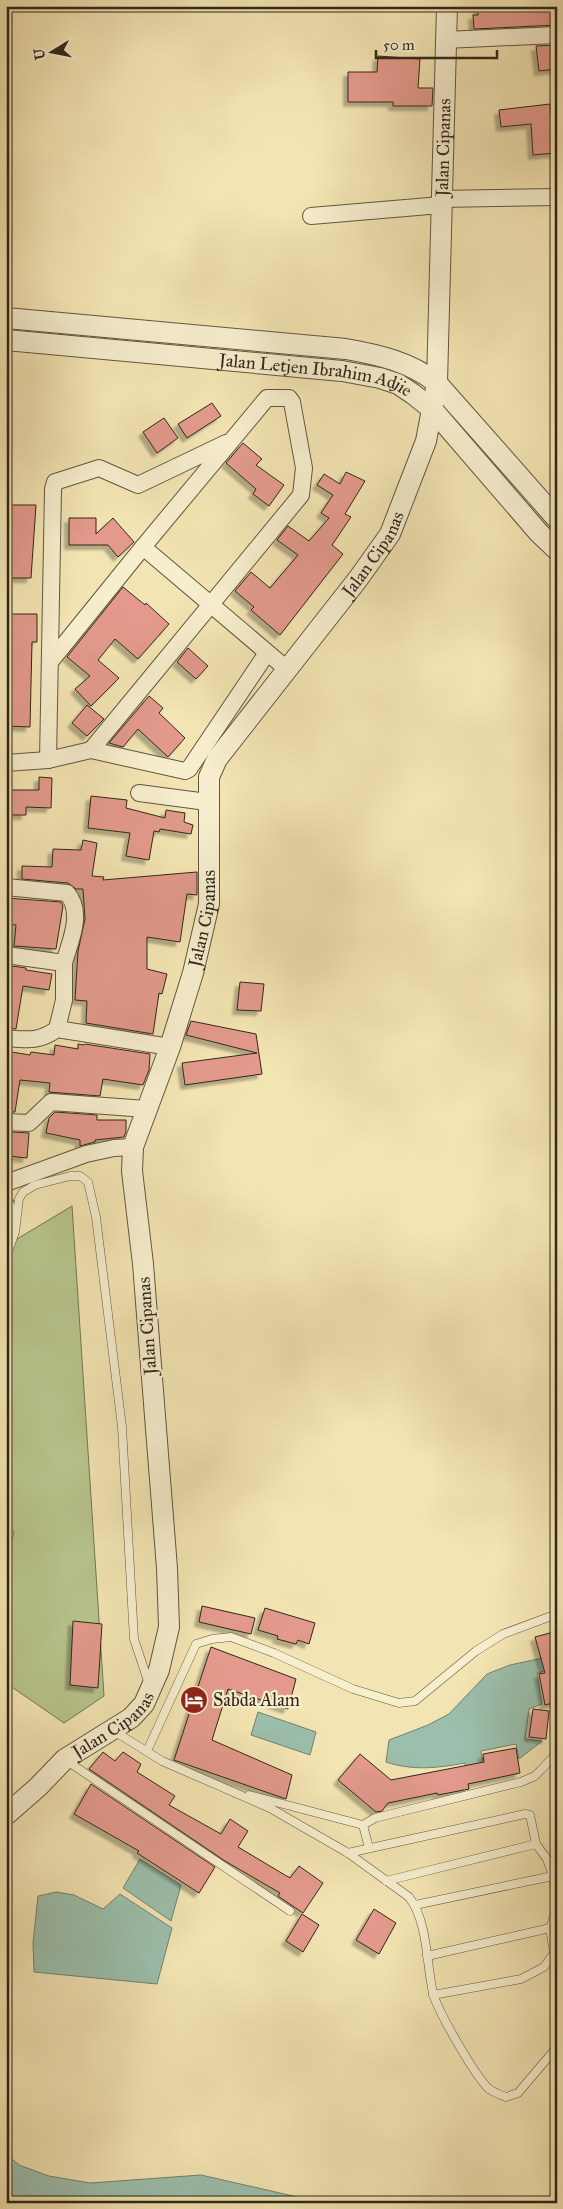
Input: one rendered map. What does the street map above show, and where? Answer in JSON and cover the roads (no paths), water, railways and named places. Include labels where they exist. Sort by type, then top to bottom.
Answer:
[{"type":"street","name":"Jalan Cipanas","points":[[6,1815],[38,1787],[65,1759],[131,1718],[144,1704],[159,1670],[169,1628],[167,1568],[143,1264],[132,1171],[133,1147],[170,1047],[193,973],[209,904],[210,840],[207,802],[209,777],[217,759],[358,579],[390,534],[426,441],[437,383],[447,6]]},
{"type":"street","points":[[445,40],[557,35]]},
{"type":"street","points":[[310,216],[441,202],[557,197]]},
{"type":"street","name":"Jalan Letjen Ibrahim Adjie","points":[[6,318],[346,349],[401,362],[422,372],[437,383],[501,458],[557,519]]},
{"type":"street","name":"Jalan Letjen Ibrahim Adjie","points":[[6,340],[362,373],[398,384],[433,410],[532,526],[557,550]]},
{"type":"street","points":[[50,662],[267,398],[288,398],[292,402],[304,468],[301,495],[91,750]]},
{"type":"street","points":[[48,760],[53,489],[55,482],[99,468],[138,486],[232,440]]},
{"type":"street","points":[[143,547],[288,670]]},
{"type":"street","points":[[6,762],[48,760],[91,750],[185,771],[189,768],[267,652]]},
{"type":"street","points":[[139,793],[207,802]]},
{"type":"street","points":[[6,886],[67,893],[73,901],[76,910],[73,932],[64,963],[64,1000],[57,1029],[44,1038],[20,1040],[6,1038]]},
{"type":"street","points":[[6,955],[64,963]]},
{"type":"street","points":[[57,1029],[170,1047]]},
{"type":"street","points":[[6,1122],[29,1123],[52,1102],[146,1109]]},
{"type":"street","points":[[6,1182],[86,1154],[114,1148],[133,1147]]},
{"type":"street","points":[[6,1206],[10,1219],[6,1234]]},
{"type":"lane","points":[[6,1257],[15,1232],[19,1199],[23,1192],[35,1185],[70,1176],[80,1176],[88,1182],[96,1217],[122,1427],[134,1639],[151,1690]]},
{"type":"lane","points":[[146,1751],[196,1644],[212,1639],[231,1637],[274,1652],[353,1688],[399,1703],[415,1702],[476,1651],[503,1634],[557,1614]]},
{"type":"lane","points":[[112,1730],[162,1761],[241,1794],[348,1853],[408,1897],[415,1905],[427,1956],[433,1995],[467,2059],[489,2089],[506,2097],[518,2093],[557,2047]]},
{"type":"lane","points":[[241,1794],[268,1799],[363,1825],[375,1818],[521,1782],[535,1776],[557,1753]]},
{"type":"lane","points":[[65,1759],[290,1911]]},
{"type":"lane","points":[[348,1853],[525,1814],[530,1815],[536,1844],[546,1859],[553,1876],[557,1899],[556,1911],[550,1928],[554,1953],[544,1967],[521,1979],[433,1995]]},
{"type":"lane","points":[[363,1825],[369,1848]]},
{"type":"lane","points":[[386,1880],[536,1844]]},
{"type":"lane","points":[[415,1905],[553,1876]]},
{"type":"lane","points":[[427,1956],[550,1928]]},
{"type":"place","name":"Sabda Alam","points":[[194,1700]]}]
